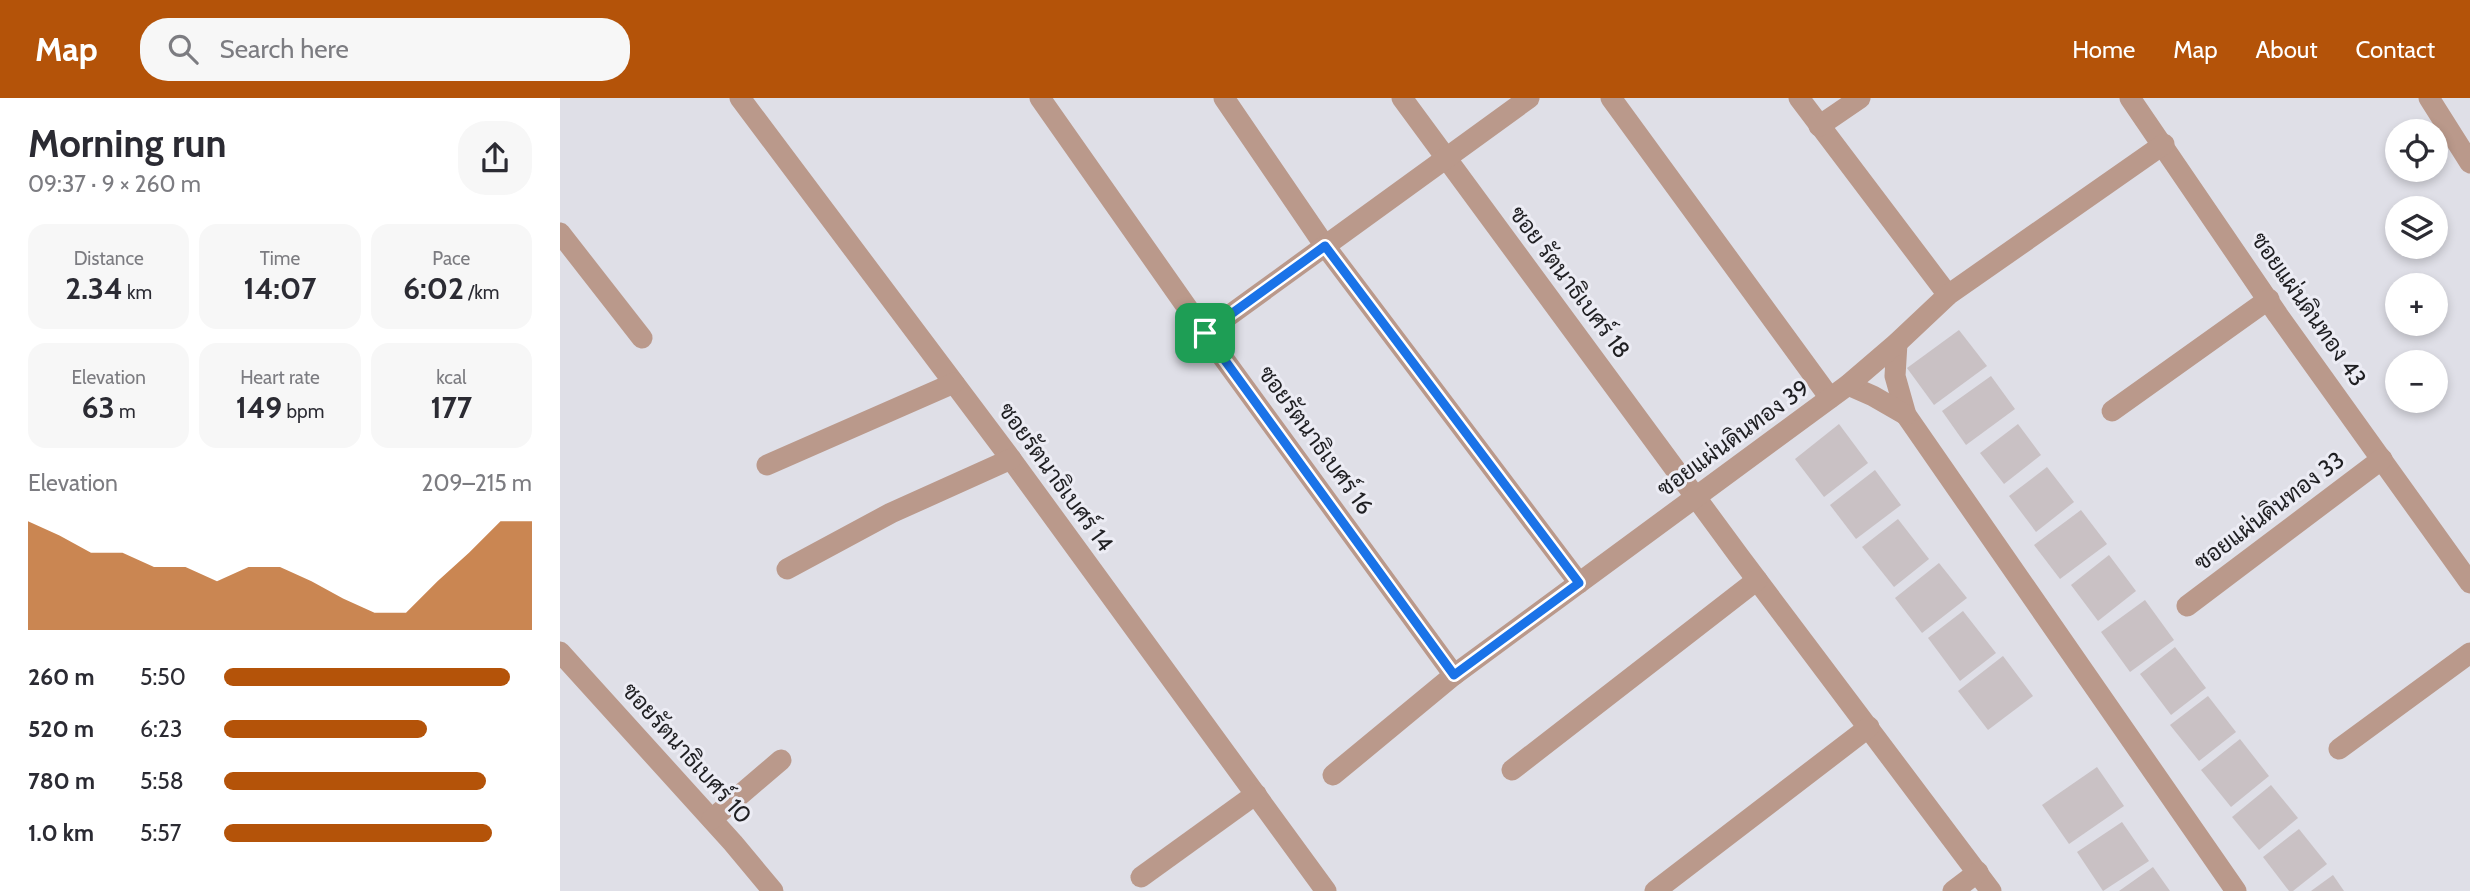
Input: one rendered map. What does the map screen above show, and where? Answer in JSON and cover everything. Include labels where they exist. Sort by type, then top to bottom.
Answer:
[{"type":"street","name":"ซอยรัตนาธิเบศร์ 14","points":[[740,98],[1011,459],[1326,891]]},
{"type":"street","name":"ซอยรัตนาธิเบศร์ 16","points":[[1040,98],[1205,333],[1454,675]]},
{"type":"street","points":[[1224,98],[1325,246],[1579,583]]},
{"type":"street","name":"ซอย รัตนาธิเบศร์ 18","points":[[1402,98],[1757,580],[1991,891]]},
{"type":"street","points":[[1205,333],[1529,98]]},
{"type":"street","points":[[1611,98],[1830,398]]},
{"type":"street","points":[[1799,98],[1948,295]]},
{"type":"street","points":[[1819,126],[1860,98]]},
{"type":"street","name":"ซอยแผ่นดินทอง 43","points":[[2130,98],[2470,583]]},
{"type":"street","points":[[2429,98],[2470,163]]},
{"type":"street","name":"ซอยแผ่นดินทอง 39","points":[[1333,775],[1454,675],[1848,385],[1898,343],[1948,295],[2164,144]]},
{"type":"street","points":[[560,233],[642,338]]},
{"type":"street","points":[[2112,411],[2269,299]]},
{"type":"street","points":[[1898,343],[1895,376],[1906,415],[2236,891]]},
{"type":"street","points":[[767,465],[954,383]]},
{"type":"street","points":[[1848,385],[1906,415]]},
{"type":"street","points":[[787,569],[891,513],[1011,459]]},
{"type":"street","name":"ซอยแผ่นดินทอง 33","points":[[2187,606],[2382,459]]},
{"type":"street","points":[[1512,770],[1757,580]]},
{"type":"street","name":"ซอยรัตนาธิเบศร์ 10","points":[[560,652],[712,819],[773,891]]},
{"type":"street","points":[[2339,750],[2470,653]]},
{"type":"street","points":[[1655,891],[1869,727]]},
{"type":"street","points":[[712,819],[781,760]]},
{"type":"street","points":[[1141,877],[1256,794]]},
{"type":"street","points":[[1953,891],[1978,872]]},
{"type":"building","points":[[1959,330],[1987,366],[1934,405],[1907,368]]},
{"type":"building","points":[[1991,376],[2015,409],[1966,445],[1942,411]]},
{"type":"building","points":[[1839,424],[1868,463],[1824,497],[1795,459]]},
{"type":"building","points":[[2018,424],[2041,455],[2004,484],[1980,453]]},
{"type":"building","points":[[2047,467],[2074,502],[2036,532],[2009,496]]},
{"type":"building","points":[[1875,470],[1901,505],[1856,539],[1830,505]]},
{"type":"building","points":[[2081,510],[2107,544],[2060,579],[2034,545]]},
{"type":"building","points":[[1898,519],[1929,559],[1894,587],[1862,547]]},
{"type":"building","points":[[2109,555],[2136,591],[2098,621],[2071,585]]},
{"type":"building","points":[[1939,563],[1967,598],[1922,633],[1895,598]]},
{"type":"building","points":[[2145,600],[2174,640],[2130,672],[2101,632]]},
{"type":"building","points":[[1963,611],[1996,653],[1960,681],[1928,638]]},
{"type":"building","points":[[2175,647],[2206,688],[2171,715],[2140,674]]},
{"type":"building","points":[[2003,656],[2033,696],[1988,730],[1958,691]]},
{"type":"building","points":[[2208,696],[2236,732],[2199,761],[2170,725]]},
{"type":"building","points":[[2240,739],[2269,776],[2231,807],[2201,770]]},
{"type":"building","points":[[2097,767],[2124,806],[2069,844],[2042,805]]},
{"type":"building","points":[[2271,785],[2298,818],[2259,850],[2232,817]]},
{"type":"building","points":[[2122,822],[2149,861],[2103,891],[2077,852]]},
{"type":"building","points":[[2299,829],[2327,864],[2293,891],[2289,891],[2263,857]]},
{"type":"building","points":[[2153,867],[2170,891],[2119,891]]},
{"type":"building","points":[[2333,875],[2344,891],[2311,891]]},
{"type":"route","points":[[1325,246],[1579,583],[1454,675],[1205,333],[1325,246]]}]
